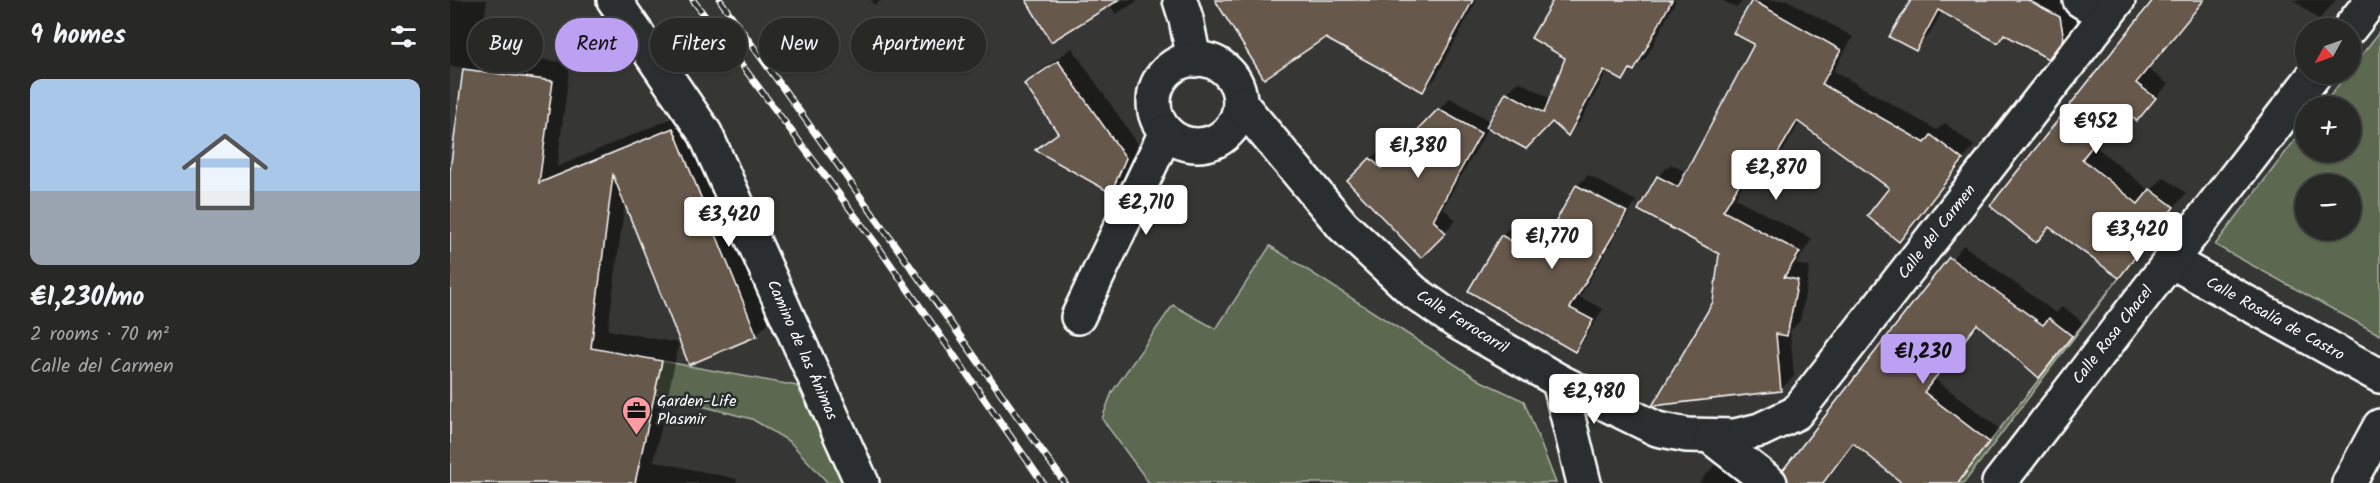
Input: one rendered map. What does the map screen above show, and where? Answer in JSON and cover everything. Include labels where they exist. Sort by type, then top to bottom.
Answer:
[{"type":"street","name":"Camino de las Ánimas","points":[[614,0],[705,133],[862,483]]},
{"type":"street","points":[[1180,0],[1194,60]]},
{"type":"street","points":[[2358,18],[2372,0]]},
{"type":"street","name":"Calle del Carmen","points":[[1723,437],[1760,430],[1796,413],[2101,5]]},
{"type":"street","points":[[1194,60],[1208,61],[1221,66],[1231,77],[1240,103],[1237,117],[1230,130],[1219,140],[1205,145],[1191,145],[1177,140],[1166,132],[1158,120],[1154,107],[1155,93],[1160,80],[1168,70],[1180,62],[1194,60]]},
{"type":"street","name":"Calle Rosa Chacel","points":[[1999,483],[2307,84]]},
{"type":"street","name":"Calle Ferrocarril","points":[[1240,103],[1343,226],[1414,292],[1457,322],[1559,381],[1657,429],[1723,437],[1770,483]]},
{"type":"street","points":[[1077,317],[1136,200],[1166,132]]},
{"type":"street","name":"Calle Rosalía de Castro","points":[[2171,261],[2380,376]]},
{"type":"street","points":[[1559,381],[1584,483]]},
{"type":"street","points":[[2349,483],[2380,426]]},
{"type":"green space","points":[[2380,31],[2380,335],[2215,245],[2295,140],[2295,162],[2361,162],[2361,96],[2330,96],[2339,84],[2361,84],[2361,56]]},
{"type":"green space","points":[[1270,246],[1481,381],[1524,401],[1556,483],[1149,483],[1102,419],[1112,392],[1173,305],[1216,329]]},
{"type":"green space","points":[[2119,278],[1964,483],[1957,483]]},
{"type":"green space","points":[[662,361],[797,386],[847,483],[828,483],[790,442],[752,419],[655,394]]},
{"type":"building","points":[[1026,0],[1119,0],[1051,42]]},
{"type":"building","points":[[1215,0],[1473,0],[1423,92],[1325,38],[1264,79]]},
{"type":"building","points":[[1553,0],[1672,0],[1634,71],[1630,69],[1623,81],[1604,70],[1568,136],[1552,122],[1526,149],[1486,127],[1506,92],[1544,113],[1565,58],[1531,38]]},
{"type":"building","points":[[1752,0],[1841,50],[1822,84],[1925,143],[1931,135],[1963,160],[1899,242],[1867,216],[1889,188],[1797,121],[1771,165],[1756,156],[1723,211],[1800,252],[1784,277],[1798,280],[1787,336],[1776,334],[1781,391],[1652,406],[1713,302],[1719,254],[1638,210],[1657,176],[1678,187],[1754,44],[1733,33]]},
{"type":"building","points":[[1911,0],[2028,0],[2060,17],[2064,39],[2048,59],[2004,34],[1998,43],[1938,10],[1916,51],[1889,37]]},
{"type":"building","points":[[2153,0],[2204,0],[2136,83],[2156,98],[2137,121],[2122,110],[2082,159],[2138,204],[2150,189],[2174,207],[2119,278],[2049,227],[2036,243],[1990,206]]},
{"type":"building","points":[[1058,61],[1126,158],[1111,193],[1035,150],[1058,133],[1024,84]]},
{"type":"building","points":[[463,69],[468,70],[468,72],[486,72],[553,81],[539,183],[673,128],[757,336],[689,365],[613,175],[591,348],[662,361],[635,483],[450,483],[450,171]]},
{"type":"building","points":[[1438,109],[1481,133],[1433,220],[1446,233],[1421,258],[1347,181],[1370,158],[1381,168]]},
{"type":"building","points":[[1576,185],[1627,212],[1570,308],[1593,320],[1575,352],[1468,291],[1501,235],[1537,255]]},
{"type":"building","points":[[1949,257],[2043,325],[2049,318],[2072,336],[2039,378],[1977,324],[1924,392],[1989,442],[1958,483],[1902,483],[1853,443],[1823,483],[1788,483],[1783,470]]},
{"type":"railway","points":[[693,0],[877,245],[1043,483]]},
{"type":"railway","points":[[720,0],[1065,483]]},
{"type":"place","name":"Garden-Life Plasmir","points":[[636,436]]}]
